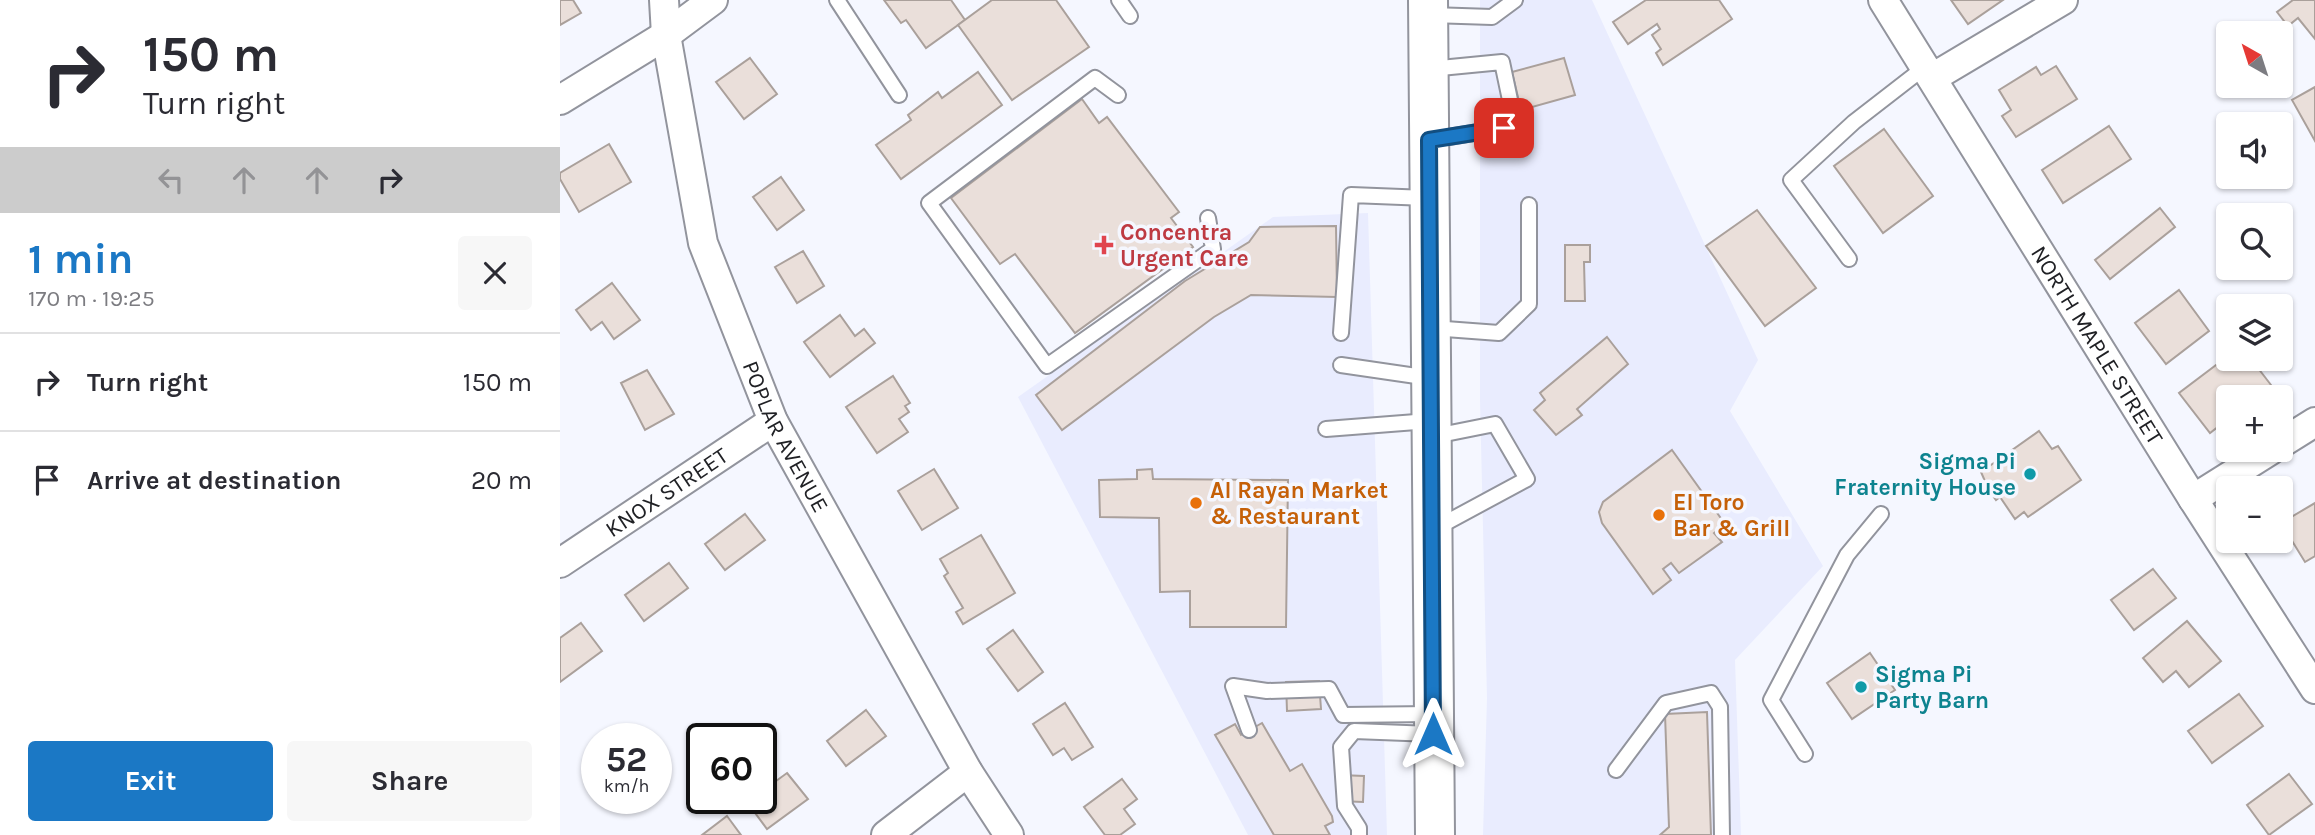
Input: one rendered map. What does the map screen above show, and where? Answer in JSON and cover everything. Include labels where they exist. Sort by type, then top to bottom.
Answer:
[{"type":"main road","points":[[1428,7],[1435,835]]},
{"type":"street","name":"POPLAR AVENUE","points":[[664,0],[666,35],[703,243],[773,421],[968,772],[1009,835]]},
{"type":"street","points":[[560,100],[666,35],[713,0]]},
{"type":"street","name":"NORTH MAPLE STREET","points":[[1883,0],[2193,499],[2315,689]]},
{"type":"street","points":[[1928,73],[2063,0]]},
{"type":"street","name":"KNOX STREET","points":[[560,563],[773,421]]},
{"type":"street","points":[[2293,436],[2315,422]]},
{"type":"street","points":[[2193,499],[2252,462]]},
{"type":"street","points":[[886,835],[968,772]]},
{"type":"lane","points":[[837,0],[899,95]]},
{"type":"lane","points":[[1119,0],[1130,16]]},
{"type":"lane","points":[[1428,7],[1492,17],[1515,0]]},
{"type":"lane","points":[[1429,69],[1502,62],[1510,100],[1504,128],[1429,140]]},
{"type":"lane","points":[[1849,259],[1791,180],[1854,122],[1928,73]]},
{"type":"lane","points":[[1118,95],[1095,78],[929,203],[1047,366],[1213,249],[1208,218]]},
{"type":"lane","points":[[1341,333],[1351,194],[1429,198]]},
{"type":"lane","points":[[1430,328],[1499,333],[1529,304],[1528,205]]},
{"type":"lane","points":[[1341,365],[1430,378]]},
{"type":"lane","points":[[1326,429],[1431,429],[1495,424],[1527,479],[1431,531]]},
{"type":"lane","points":[[1805,754],[1771,701],[1847,555],[1881,514]]},
{"type":"lane","points":[[1249,730],[1233,685],[1268,691],[1329,689],[1343,715],[1433,724]]},
{"type":"lane","points":[[1616,769],[1666,704],[1712,692],[1720,707],[1722,835]]},
{"type":"lane","points":[[1359,835],[1359,828],[1345,806],[1341,747],[1354,732],[1433,724]]},
{"type":"shaded area","points":[[1480,0],[1592,0],[1758,360],[1730,411],[1823,566],[1735,660],[1741,835],[1483,835],[1487,698],[1480,400]]},
{"type":"shaded area","points":[[1368,213],[1387,835],[1248,835],[1018,397],[1273,217]]},
{"type":"building","points":[[560,0],[573,0],[581,13],[560,25]]},
{"type":"building","points":[[884,0],[951,0],[965,20],[926,48],[906,20],[901,23]]},
{"type":"building","points":[[992,0],[1056,0],[1089,47],[1012,100],[958,25]]},
{"type":"building","points":[[1646,0],[1719,0],[1732,19],[1663,65],[1656,53],[1661,49],[1652,35],[1660,29],[1657,24],[1628,44],[1613,22]]},
{"type":"building","points":[[1951,0],[2003,0],[1968,24]]},
{"type":"building","points":[[2293,0],[2315,0],[2315,39],[2298,18],[2293,22],[2284,21],[2277,12]]},
{"type":"building","points":[[750,58],[777,94],[744,119],[716,82]]},
{"type":"building","points":[[1564,58],[1575,95],[1521,110],[1512,72]]},
{"type":"building","points":[[2056,66],[2077,99],[2016,137],[2002,116],[2011,110],[1999,90],[2036,67],[2041,75]]},
{"type":"building","points":[[978,72],[1002,105],[901,179],[876,145],[911,120],[908,115],[938,92],[942,98]]},
{"type":"building","points":[[2315,87],[2315,141],[2292,100]]},
{"type":"building","points":[[1082,99],[1099,123],[1107,117],[1179,212],[1171,218],[1193,247],[1075,333],[1015,254],[1000,264],[951,198]]},
{"type":"building","points":[[2109,126],[2131,159],[2063,203],[2042,170]]},
{"type":"building","points":[[1884,129],[1933,196],[1883,233],[1834,166]]},
{"type":"building","points":[[609,144],[631,182],[579,212],[560,179],[560,173]]},
{"type":"building","points":[[781,177],[804,210],[777,230],[753,197]]},
{"type":"building","points":[[2160,208],[2175,227],[2110,279],[2095,260]]},
{"type":"building","points":[[1757,210],[1816,288],[1765,326],[1706,246]]},
{"type":"building","points":[[1336,226],[1337,297],[1251,295],[1214,317],[1062,430],[1036,395],[1185,281],[1249,242],[1260,227]]},
{"type":"building","points":[[1565,245],[1590,245],[1590,262],[1584,262],[1585,301],[1565,301]]},
{"type":"building","points":[[803,251],[824,286],[797,303],[775,267]]},
{"type":"building","points":[[612,283],[640,320],[614,339],[602,322],[591,330],[576,310]]},
{"type":"building","points":[[2179,290],[2209,331],[2166,364],[2135,323]]},
{"type":"building","points":[[840,315],[855,336],[864,329],[875,343],[830,377],[804,342]]},
{"type":"building","points":[[1607,337],[1628,364],[1577,409],[1582,415],[1556,435],[1534,410],[1545,400],[1540,393]]},
{"type":"building","points":[[2216,365],[2216,371],[2260,371],[2271,385],[2216,385],[2216,428],[2210,433],[2179,393]]},
{"type":"building","points":[[647,370],[674,414],[645,430],[621,383]]},
{"type":"building","points":[[893,376],[910,403],[905,406],[909,412],[899,419],[908,432],[877,453],[846,407]]},
{"type":"building","name":"Sigma Pi Fraternity House","points":[[2039,431],[2052,449],[2058,446],[2081,480],[2028,517],[2024,512],[2015,519],[2000,497],[1996,500],[1990,492],[1987,495],[1984,490],[1988,488],[1981,472]]},
{"type":"building","points":[[1672,450],[1725,524],[1714,533],[1722,542],[1679,573],[1671,563],[1663,569],[1671,580],[1653,594],[1602,523],[1599,512],[1603,502]]},
{"type":"building","points":[[934,469],[958,508],[922,530],[898,491]]},
{"type":"building","points":[[1152,469],[1153,479],[1288,480],[1286,627],[1190,627],[1190,591],[1160,592],[1159,518],[1100,517],[1099,480],[1137,479],[1137,470]]},
{"type":"building","points":[[2315,503],[2315,556],[2305,562],[2293,542],[2293,516]]},
{"type":"building","points":[[745,514],[765,540],[725,570],[705,544]]},
{"type":"building","points":[[981,535],[1015,593],[963,624],[956,612],[963,608],[944,576],[948,573],[940,559]]},
{"type":"building","points":[[669,563],[688,588],[644,621],[625,595]]},
{"type":"building","points":[[2153,569],[2176,598],[2134,630],[2111,600]]},
{"type":"building","points":[[2187,621],[2221,661],[2189,687],[2176,671],[2163,682],[2143,658]]},
{"type":"building","points":[[581,623],[602,651],[560,682],[560,638]]},
{"type":"building","points":[[1013,630],[1043,672],[1018,691],[987,649]]},
{"type":"building","name":"Sigma Pi Party Barn","points":[[1870,653],[1895,690],[1852,719],[1827,683]]},
{"type":"building","points":[[1319,681],[1321,709],[1287,711],[1286,682]]},
{"type":"building","points":[[2239,694],[2263,726],[2212,763],[2188,731]]},
{"type":"building","points":[[1065,703],[1093,747],[1072,760],[1064,748],[1053,755],[1033,724]]},
{"type":"building","points":[[866,710],[886,736],[846,766],[827,741]]},
{"type":"building","points":[[1707,712],[1711,835],[1660,835],[1669,827],[1665,714]]},
{"type":"building","points":[[1262,723],[1290,771],[1302,764],[1332,816],[1333,822],[1325,826],[1330,835],[1274,835],[1215,735],[1235,724],[1241,735]]},
{"type":"building","points":[[787,773],[808,799],[767,829],[756,814],[777,814],[777,780]]},
{"type":"building","points":[[2289,774],[2312,804],[2269,835],[2247,805]]},
{"type":"building","points":[[1340,775],[1364,776],[1363,802],[1339,801]]},
{"type":"building","points":[[1122,779],[1137,799],[1124,809],[1135,824],[1120,835],[1105,835],[1084,807]]},
{"type":"building","points":[[727,816],[741,835],[702,835]]},
{"type":"place","name":"Concentra Urgent Care","points":[[1104,245]]},
{"type":"place","name":"Sigma Pi Fraternity House","points":[[2030,474]]},
{"type":"place","name":"Al Rayan Market & Restaurant","points":[[1196,503]]},
{"type":"place","name":"El Toro Bar & Grill","points":[[1659,515]]},
{"type":"place","name":"Sigma Pi Party Barn","points":[[1861,687]]},
{"type":"route","points":[[1433,734],[1429,140],[1504,128]]}]
